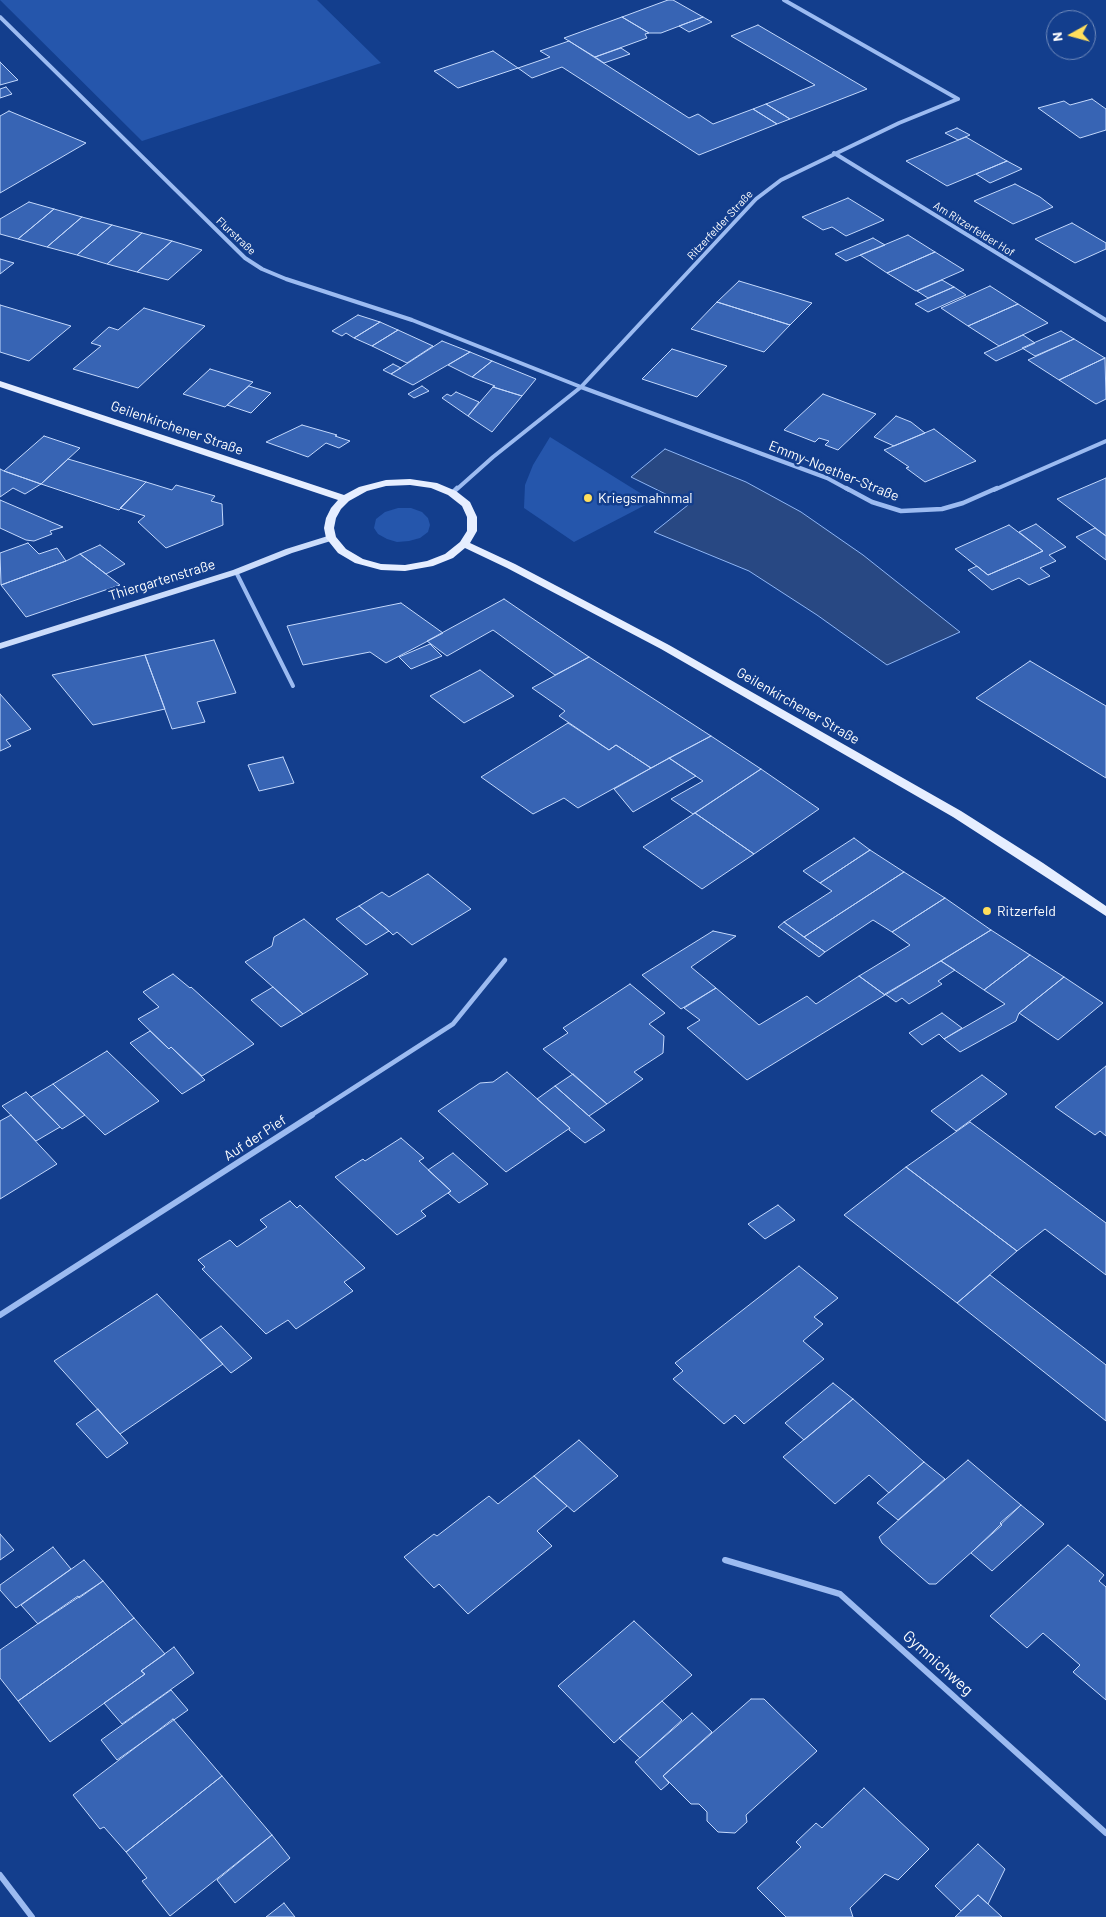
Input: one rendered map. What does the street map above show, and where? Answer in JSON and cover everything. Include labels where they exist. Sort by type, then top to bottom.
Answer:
[{"type":"main road","name":"Geilenkirchener Straße","points":[[0,384],[345,499]]},
{"type":"main road","points":[[410,482],[433,485],[452,493],[466,504],[472,517],[472,531],[464,544],[449,556],[429,564],[405,568],[381,567],[359,561],[342,551],[331,538],[329,528],[336,508],[345,499],[363,489],[386,483],[410,482]]},
{"type":"main road","name":"Thiergartenstraße","points":[[0,646],[236,572],[289,551],[331,538]]},
{"type":"main road","name":"Geilenkirchener Straße","points":[[464,544],[511,566],[665,647],[957,814],[1039,866],[1106,912]]},
{"type":"street","name":"Ritzerfelder Straße","points":[[452,493],[493,457],[581,387],[756,199],[780,180],[899,123],[958,99],[784,0]]},
{"type":"street","name":"Flurstraße","points":[[0,17],[245,258],[262,269],[339,298],[412,320],[581,387]]},
{"type":"street","name":"Am Ritzerfelder Hof","points":[[834,153],[1106,320]]},
{"type":"street","name":"Emmy-Noether-Straße","points":[[581,387],[827,478],[872,502],[901,511],[942,509],[963,503],[1106,441]]},
{"type":"street","name":"Auf der Pief","points":[[0,1315],[453,1024],[505,960]]},
{"type":"street","name":"Gymnichweg","points":[[725,1560],[840,1594],[1106,1833]]},
{"type":"street","points":[[0,1875],[32,1917]]},
{"type":"lane","points":[[236,572],[293,686]]},
{"type":"shaded area","points":[[0,0],[317,0],[381,63],[142,141]]},
{"type":"shaded area","points":[[550,437],[653,501],[574,542],[524,508],[525,485],[533,465]]},
{"type":"shaded area","points":[[665,449],[746,482],[801,512],[863,555],[960,632],[887,665],[817,615],[749,571],[654,532],[688,505],[631,477]]},
{"type":"shaded area","points":[[398,508],[411,508],[422,512],[428,518],[430,525],[428,532],[420,538],[397,542],[378,534],[374,528],[376,519],[385,512]]},
{"type":"building","points":[[668,0],[673,0],[703,17],[661,33],[649,33],[622,17]]},
{"type":"building","points":[[622,17],[649,33],[645,34],[647,38],[595,57],[564,38]]},
{"type":"building","points":[[703,17],[712,22],[689,32],[679,26]]},
{"type":"building","points":[[758,25],[867,89],[790,119],[766,104],[815,85],[731,36]]},
{"type":"building","points":[[569,41],[689,118],[698,114],[713,124],[753,109],[777,124],[699,155],[562,67],[532,78],[518,68],[550,57],[540,51]]},
{"type":"building","points":[[621,48],[630,54],[604,63],[595,57]]},
{"type":"building","points":[[493,51],[518,68],[458,88],[434,71]]},
{"type":"building","points":[[0,62],[18,80],[0,85]]},
{"type":"building","points":[[6,87],[12,94],[0,98],[0,89]]},
{"type":"building","points":[[1092,99],[1106,109],[1106,130],[1080,138],[1038,108],[1064,101],[1070,105]]},
{"type":"building","points":[[766,104],[790,119],[777,124],[753,109]]},
{"type":"building","points":[[9,111],[86,143],[0,193],[0,116]]},
{"type":"building","points":[[957,128],[970,135],[958,140],[945,133]]},
{"type":"building","points":[[966,137],[1007,161],[947,186],[906,161]]},
{"type":"building","points":[[1007,161],[1022,169],[990,183],[976,174]]},
{"type":"building","points":[[1015,184],[1040,197],[1053,207],[1013,224],[974,201]]},
{"type":"building","points":[[848,198],[884,220],[846,236],[832,227],[823,230],[802,217]]},
{"type":"building","points":[[29,202],[54,209],[18,239],[0,234],[0,219]]},
{"type":"building","points":[[54,209],[82,217],[47,247],[18,239]]},
{"type":"building","points":[[82,217],[112,225],[77,255],[47,247]]},
{"type":"building","points":[[1072,223],[1106,243],[1106,249],[1075,263],[1035,239]]},
{"type":"building","points":[[112,225],[142,233],[107,264],[77,255]]},
{"type":"building","points":[[142,233],[172,241],[137,272],[107,264]]},
{"type":"building","points":[[908,235],[935,252],[887,273],[860,255]]},
{"type":"building","points":[[873,238],[885,245],[846,261],[835,254]]},
{"type":"building","points":[[172,241],[202,250],[168,280],[137,272]]},
{"type":"building","points":[[935,252],[964,270],[916,291],[887,273]]},
{"type":"building","points":[[0,259],[14,263],[0,274]]},
{"type":"building","points":[[942,280],[954,287],[928,298],[917,291]]},
{"type":"building","points":[[739,281],[812,303],[790,325],[717,302]]},
{"type":"building","points":[[990,286],[1018,304],[968,326],[941,308]]},
{"type":"building","points":[[954,287],[966,295],[928,312],[915,304]]},
{"type":"building","points":[[717,302],[790,325],[764,352],[691,329]]},
{"type":"building","points":[[1018,304],[1048,323],[999,346],[968,326]]},
{"type":"building","points":[[0,305],[71,326],[29,361],[0,352]]},
{"type":"building","points":[[144,308],[205,326],[138,388],[73,369],[101,346],[91,343],[109,327],[118,330]]},
{"type":"building","points":[[358,315],[380,322],[354,338],[346,333],[342,336],[332,331]]},
{"type":"building","points":[[380,322],[398,330],[372,346],[354,338]]},
{"type":"building","points":[[398,330],[433,346],[407,363],[372,346]]},
{"type":"building","points":[[1061,331],[1074,339],[1035,356],[1022,348]]},
{"type":"building","points":[[1023,335],[1035,343],[996,361],[984,353]]},
{"type":"building","points":[[1074,339],[1105,358],[1059,380],[1028,360]]},
{"type":"building","points":[[442,341],[470,352],[413,385],[391,374]]},
{"type":"building","points":[[672,349],[727,366],[697,397],[642,379]]},
{"type":"building","points":[[470,352],[492,361],[472,377],[448,365]]},
{"type":"building","points":[[1105,358],[1106,399],[1096,404],[1059,380]]},
{"type":"building","points":[[492,361],[536,379],[522,396],[493,387],[495,386],[472,377]]},
{"type":"building","points":[[393,364],[401,368],[391,374],[383,370]]},
{"type":"building","points":[[210,369],[253,382],[225,407],[183,394]]},
{"type":"building","points":[[249,386],[271,393],[251,413],[227,405]]},
{"type":"building","points":[[422,386],[429,391],[414,398],[408,394]]},
{"type":"building","points":[[493,387],[522,396],[492,432],[468,416]]},
{"type":"building","points":[[456,392],[479,402],[468,416],[442,398],[447,394],[451,396]]},
{"type":"building","points":[[823,394],[876,414],[838,450],[825,445],[829,441],[819,438],[815,442],[784,430]]},
{"type":"building","points":[[896,416],[911,422],[925,433],[894,446],[874,437]]},
{"type":"building","points":[[302,425],[337,435],[335,436],[350,441],[339,448],[326,443],[308,457],[266,442]]},
{"type":"building","points":[[934,429],[976,461],[925,482],[906,468],[909,467],[884,450]]},
{"type":"building","points":[[44,436],[80,448],[41,484],[4,471]]},
{"type":"building","points":[[68,459],[146,482],[119,510],[41,484]]},
{"type":"building","points":[[0,469],[41,484],[25,494],[13,488],[0,497]]},
{"type":"building","points":[[1106,478],[1106,536],[1057,499]]},
{"type":"building","points":[[146,482],[172,490],[176,485],[215,496],[211,501],[222,504],[223,525],[166,548],[138,522],[145,516],[120,508]]},
{"type":"building","points":[[0,500],[63,527],[50,531],[52,534],[34,541],[26,540],[0,528]]},
{"type":"building","points":[[1036,524],[1066,547],[1049,555],[1056,561],[1040,568],[1050,576],[1029,585],[1019,578],[992,590],[968,570],[977,566],[988,575],[1043,551],[1019,532]]},
{"type":"building","points":[[1009,525],[1043,551],[988,575],[955,549]]},
{"type":"building","points":[[1095,528],[1106,536],[1106,560],[1076,537]]},
{"type":"building","points":[[28,543],[39,554],[57,548],[66,561],[1,585],[0,553]]},
{"type":"building","points":[[100,545],[125,564],[106,574],[80,554]]},
{"type":"building","points":[[80,554],[120,585],[26,617],[1,585],[66,561]]},
{"type":"building","points":[[504,599],[589,657],[555,675],[493,630],[447,656],[427,641]]},
{"type":"building","points":[[401,603],[443,633],[386,663],[370,652],[303,665],[287,626]]},
{"type":"building","points":[[214,640],[236,693],[197,702],[205,722],[172,729],[145,655]]},
{"type":"building","points":[[430,644],[442,656],[411,669],[399,657]]},
{"type":"building","points":[[145,655],[165,709],[93,725],[52,675]]},
{"type":"building","points":[[589,657],[711,736],[651,768],[616,745],[609,750],[559,716],[565,711],[532,688]]},
{"type":"building","points":[[1030,661],[1106,706],[1106,778],[976,698]]},
{"type":"building","points":[[480,670],[514,696],[464,723],[430,696]]},
{"type":"building","points":[[0,694],[31,729],[6,740],[11,746],[0,751]]},
{"type":"building","points":[[568,723],[609,750],[616,745],[651,768],[578,808],[564,798],[533,814],[481,777]]},
{"type":"building","points":[[711,736],[761,769],[693,814],[671,799],[703,781],[669,758]]},
{"type":"building","points":[[283,757],[294,783],[259,791],[248,765]]},
{"type":"building","points":[[669,758],[696,776],[633,812],[614,789]]},
{"type":"building","points":[[761,769],[819,809],[754,854],[695,813]]},
{"type":"building","points":[[695,813],[754,854],[702,889],[643,847]]},
{"type":"building","points":[[854,838],[870,850],[820,883],[803,871]]},
{"type":"building","points":[[870,850],[904,872],[804,937],[784,922],[832,891],[820,883]]},
{"type":"building","points":[[904,872],[945,898],[892,932],[873,920],[825,952],[804,937]]},
{"type":"building","points":[[428,874],[471,909],[412,945],[397,932],[393,935],[359,906],[382,892],[389,897]]},
{"type":"building","points":[[945,898],[991,930],[885,995],[859,976],[910,945],[892,932]]},
{"type":"building","points":[[359,906],[389,931],[366,945],[336,919]]},
{"type":"building","points":[[304,919],[368,974],[303,1014],[245,962],[272,946],[274,937]]},
{"type":"building","points":[[784,922],[825,952],[819,957],[778,927]]},
{"type":"building","points":[[991,930],[1030,955],[984,990],[941,961]]},
{"type":"building","points":[[713,931],[736,936],[691,967],[716,988],[681,1009],[642,975]]},
{"type":"building","points":[[1030,955],[1064,977],[1019,1013],[1016,1021],[960,1052],[944,1039],[1005,1004],[984,990]]},
{"type":"building","points":[[941,961],[955,970],[938,981],[942,984],[909,1004],[902,998],[896,1002],[885,994]]},
{"type":"building","points":[[173,974],[191,987],[254,1044],[202,1076],[171,1047],[169,1049],[138,1019],[159,1007],[143,992]]},
{"type":"building","points":[[859,976],[885,995],[747,1080],[687,1028],[700,1020],[684,1008],[716,988],[759,1025],[807,996],[816,1004]]},
{"type":"building","points":[[1064,977],[1103,1003],[1058,1040],[1019,1013]]},
{"type":"building","points":[[630,984],[665,1013],[649,1024],[664,1036],[663,1053],[634,1072],[643,1079],[607,1104],[543,1049],[568,1033],[563,1028]]},
{"type":"building","points":[[273,987],[303,1014],[281,1027],[251,1000]]},
{"type":"building","points":[[942,1013],[962,1028],[944,1039],[939,1034],[922,1045],[909,1033]]},
{"type":"building","points":[[150,1031],[169,1049],[171,1047],[205,1080],[182,1094],[130,1043]]},
{"type":"building","points":[[107,1051],[159,1101],[105,1135],[53,1084]]},
{"type":"building","points":[[1106,1066],[1106,1136],[1100,1131],[1095,1135],[1055,1107]]},
{"type":"building","points":[[507,1072],[570,1128],[506,1172],[438,1111],[480,1083],[493,1082]]},
{"type":"building","points":[[573,1074],[607,1104],[589,1116],[555,1086]]},
{"type":"building","points":[[982,1075],[1007,1094],[956,1131],[931,1111]]},
{"type":"building","points":[[53,1084],[85,1115],[62,1129],[31,1097]]},
{"type":"building","points":[[555,1086],[605,1130],[585,1143],[569,1130],[570,1128],[537,1099]]},
{"type":"building","points":[[26,1092],[60,1127],[36,1141],[2,1106]]},
{"type":"building","points":[[11,1115],[57,1164],[0,1199],[0,1121]]},
{"type":"building","points":[[970,1122],[1106,1223],[1106,1275],[1045,1229],[1017,1251],[906,1167]]},
{"type":"building","points":[[401,1138],[424,1158],[419,1161],[451,1191],[421,1211],[426,1216],[397,1235],[335,1177]]},
{"type":"building","points":[[453,1153],[488,1184],[459,1203],[448,1193],[451,1191],[428,1170]]},
{"type":"building","points":[[906,1167],[1017,1251],[957,1303],[844,1215]]},
{"type":"building","points":[[290,1201],[297,1208],[300,1205],[365,1268],[344,1282],[353,1291],[296,1329],[288,1320],[266,1334],[202,1269],[205,1267],[198,1260],[230,1240],[237,1247],[267,1227],[260,1220]]},
{"type":"building","points":[[778,1205],[795,1220],[765,1239],[748,1224]]},
{"type":"building","points":[[799,1266],[838,1298],[814,1317],[823,1324],[803,1341],[824,1359],[744,1424],[735,1415],[724,1424],[673,1379],[683,1371],[675,1363]]},
{"type":"building","points":[[990,1275],[1106,1365],[1106,1421],[957,1303]]},
{"type":"building","points":[[157,1294],[223,1364],[120,1434],[54,1361]]},
{"type":"building","points":[[221,1326],[252,1358],[231,1373],[200,1340]]},
{"type":"building","points":[[833,1383],[853,1399],[804,1440],[785,1423]]},
{"type":"building","points":[[853,1399],[924,1462],[889,1493],[869,1475],[835,1504],[783,1457]]},
{"type":"building","points":[[98,1409],[128,1443],[107,1458],[76,1424]]},
{"type":"building","points":[[579,1440],[618,1476],[574,1512],[534,1476]]},
{"type":"building","points":[[968,1460],[1021,1505],[1000,1523],[1002,1525],[936,1584],[929,1584],[882,1543],[879,1537]]},
{"type":"building","points":[[924,1462],[945,1479],[898,1520],[877,1503]]},
{"type":"building","points":[[534,1476],[567,1506],[537,1531],[552,1546],[468,1614],[439,1584],[434,1588],[404,1557],[434,1534],[437,1536],[489,1496],[498,1504]]},
{"type":"building","points":[[1021,1505],[1044,1524],[992,1571],[971,1553]]},
{"type":"building","points":[[0,1534],[14,1550],[0,1560]]},
{"type":"building","points":[[1068,1545],[1104,1575],[1099,1581],[1106,1587],[1106,1700],[1073,1672],[1080,1665],[1043,1633],[1027,1648],[990,1616]]},
{"type":"building","points":[[53,1547],[71,1569],[16,1608],[0,1590],[0,1585]]},
{"type":"building","points":[[84,1560],[103,1581],[38,1624],[21,1605]]},
{"type":"building","points":[[103,1581],[134,1618],[18,1701],[0,1678],[0,1650]]},
{"type":"building","points":[[134,1618],[165,1654],[141,1671],[145,1674],[50,1742],[18,1701]]},
{"type":"building","points":[[634,1621],[692,1675],[614,1743],[558,1686]]},
{"type":"building","points":[[174,1647],[194,1673],[122,1724],[104,1703],[145,1674],[141,1671]]},
{"type":"building","points":[[171,1690],[188,1710],[117,1760],[101,1740]]},
{"type":"building","points":[[751,1699],[764,1699],[817,1751],[746,1815],[747,1822],[735,1833],[718,1832],[707,1821],[707,1812],[699,1804],[691,1804],[663,1776]]},
{"type":"building","points":[[662,1701],[682,1720],[640,1758],[619,1738]]},
{"type":"building","points":[[692,1713],[712,1732],[663,1776],[669,1783],[661,1790],[635,1762]]},
{"type":"building","points":[[173,1719],[222,1776],[126,1852],[104,1827],[100,1829],[73,1795]]},
{"type":"building","points":[[222,1776],[272,1835],[170,1916],[142,1881],[147,1878],[126,1852]]},
{"type":"building","points":[[864,1788],[929,1849],[898,1880],[885,1874],[850,1908],[853,1917],[786,1917],[757,1888],[801,1847],[796,1842],[816,1823],[822,1828]]},
{"type":"building","points":[[272,1835],[290,1858],[235,1903],[217,1880]]},
{"type":"building","points":[[978,1844],[1005,1869],[988,1904],[978,1895],[961,1911],[935,1886]]},
{"type":"building","points":[[978,1895],[988,1904],[1002,1917],[955,1917]]},
{"type":"building","points":[[284,1903],[295,1917],[266,1917]]},
{"type":"place","name":"Kriegsmahnmal","points":[[588,498]]},
{"type":"place","name":"Ritzerfeld","points":[[987,911]]}]
